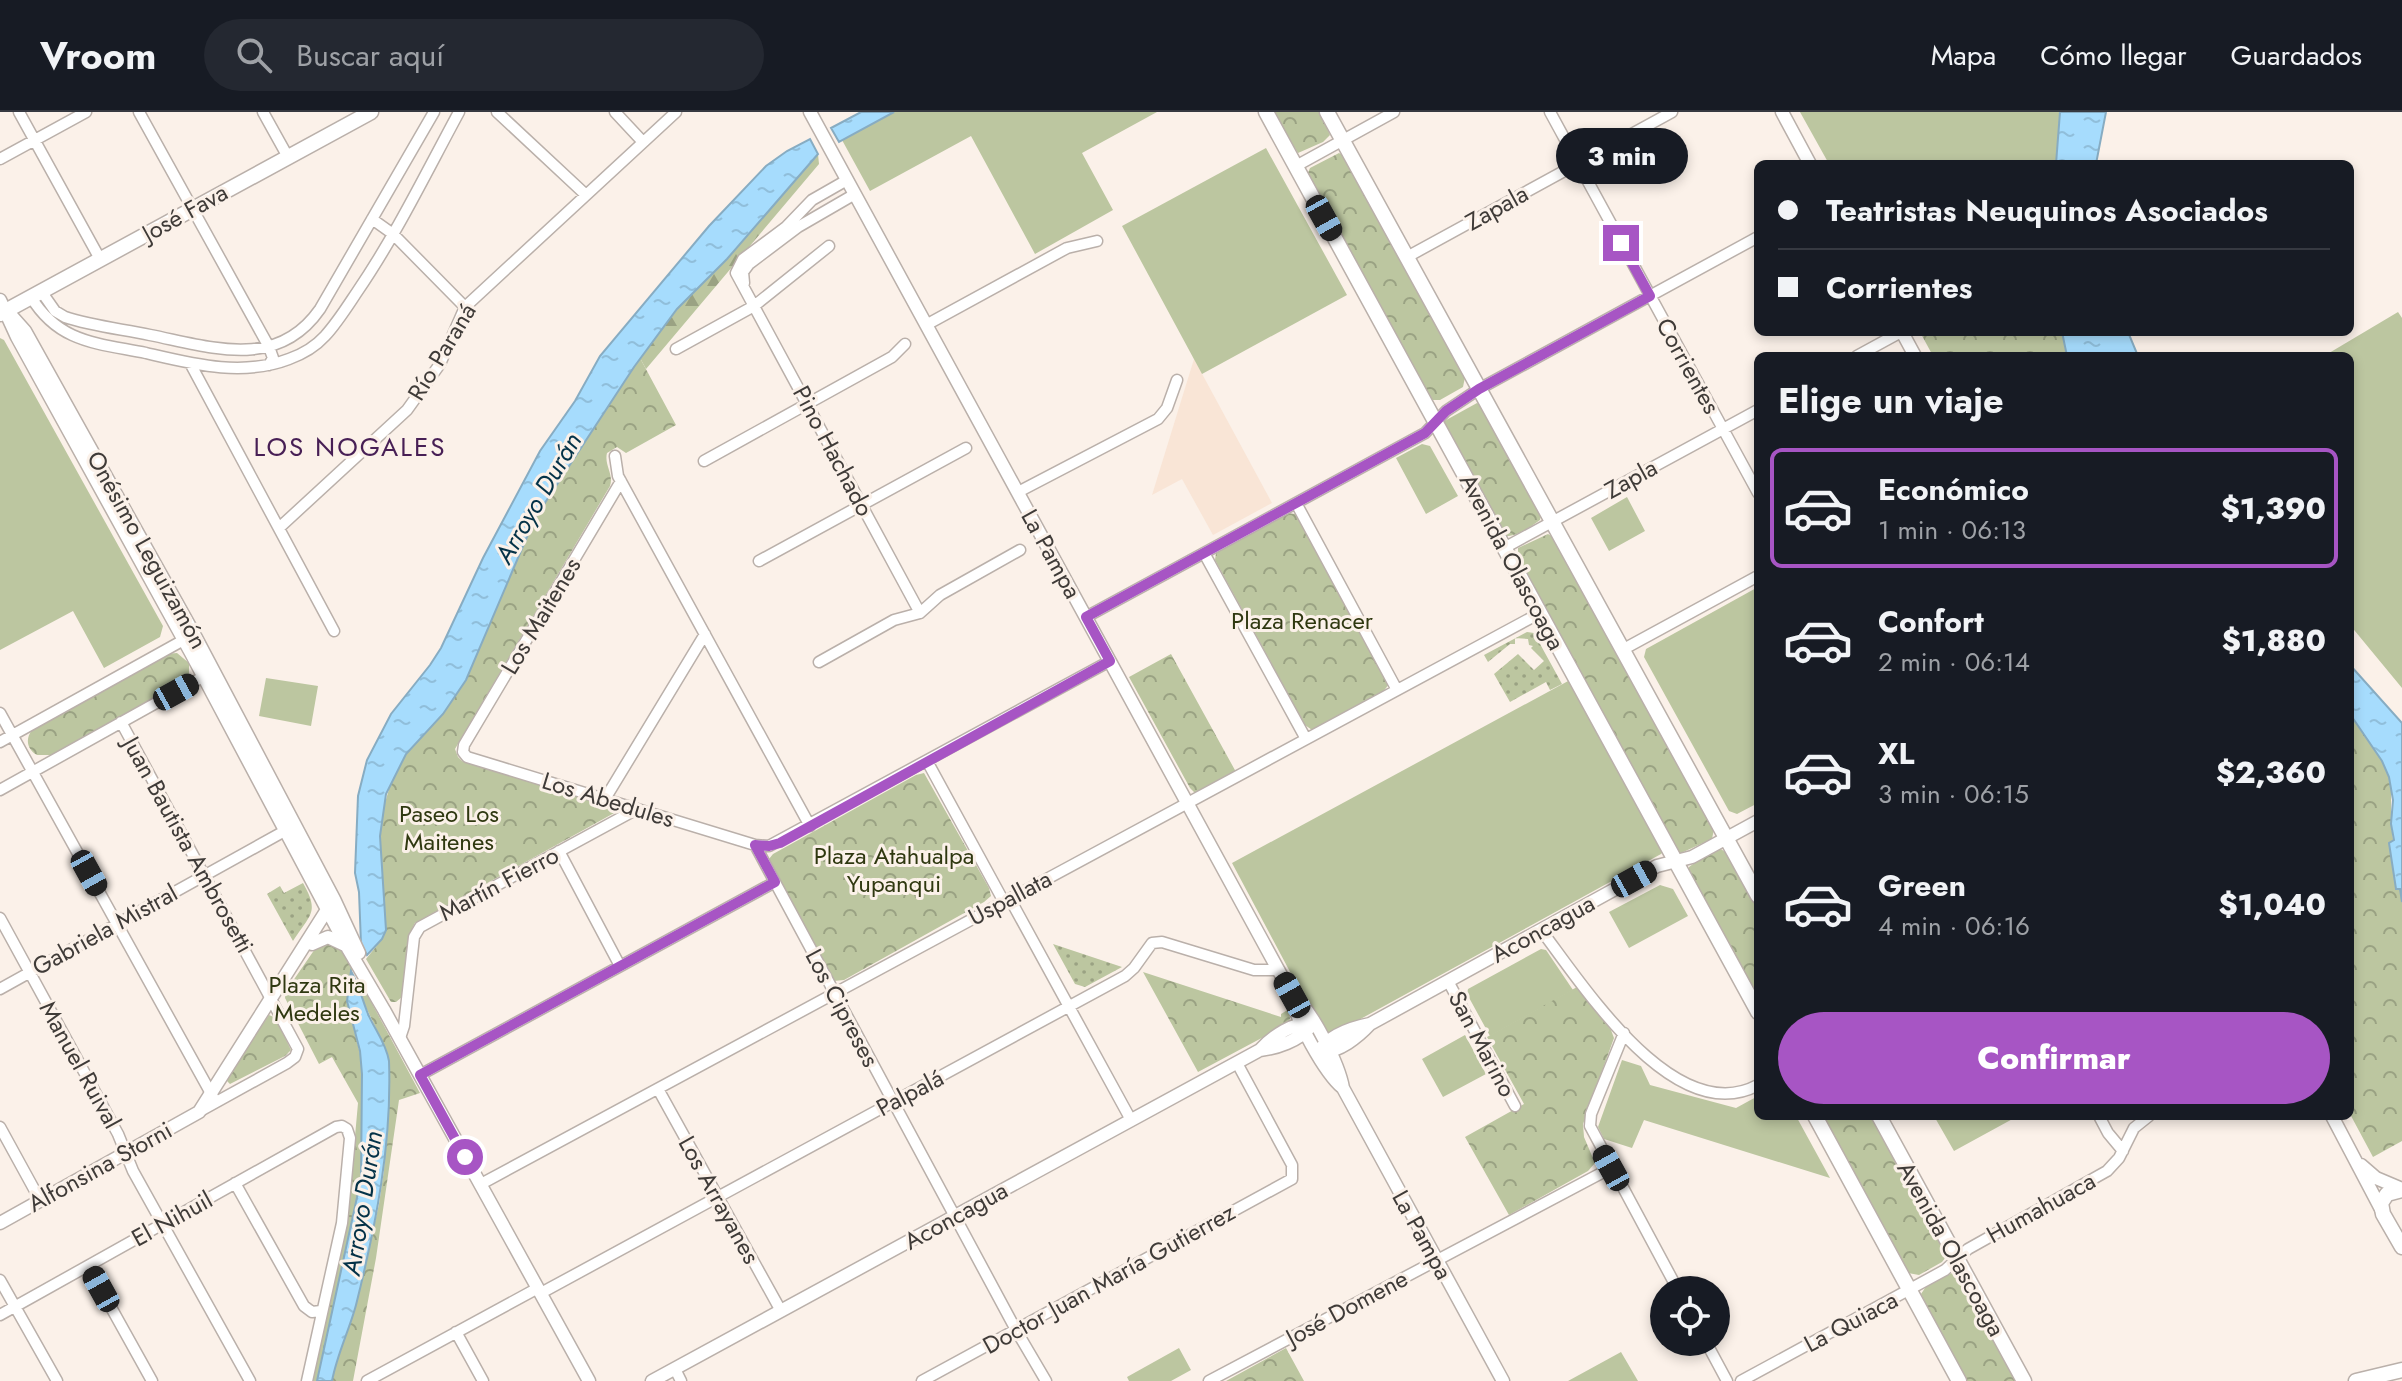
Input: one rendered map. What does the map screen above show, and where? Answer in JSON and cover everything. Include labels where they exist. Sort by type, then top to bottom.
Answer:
[{"type":"main road","name":"José Fava","points":[[2,308],[36,294],[371,112]]},
{"type":"main road","name":"Avenida Olascoaga","points":[[1266,112],[1754,1005]]},
{"type":"main road","points":[[1327,112],[1754,889]]},
{"type":"main road","points":[[1817,1120],[1959,1381]]},
{"type":"main road","name":"Avenida Olascoaga","points":[[1881,1120],[2024,1381]]},
{"type":"main road","points":[[2402,1189],[2392,1191],[2383,1198],[2383,1214],[2402,1247]]},
{"type":"main road","points":[[2356,1381],[2402,1370]]},
{"type":"street","points":[[19,112],[100,259]]},
{"type":"street","points":[[0,159],[86,112]]},
{"type":"street","points":[[139,112],[269,347],[273,358],[269,365]]},
{"type":"street","points":[[263,112],[288,157]]},
{"type":"street","points":[[36,294],[55,311],[77,320],[228,350],[269,347],[289,339],[314,318],[434,112]]},
{"type":"street","points":[[36,294],[47,320],[73,337],[190,363],[233,368],[269,365],[298,356],[323,338],[366,278],[459,112]]},
{"type":"street","points":[[497,112],[586,195]]},
{"type":"street","points":[[615,112],[643,142]]},
{"type":"street","name":"Río Paraná","points":[[280,527],[407,410],[440,364],[465,307],[676,112]]},
{"type":"street","name":"La Pampa","points":[[810,112],[1279,970],[1292,995],[1293,1006],[1324,1049],[1331,1077],[1343,1088],[1500,1380]]},
{"type":"street","points":[[1296,166],[1394,112]]},
{"type":"street","name":"Corrientes","points":[[1550,112],[1754,486]]},
{"type":"street","name":"Zapala","points":[[1407,257],[1672,112]]},
{"type":"street","points":[[1782,112],[1808,160]]},
{"type":"street","points":[[745,289],[737,276],[738,264],[786,227],[825,188],[845,177]]},
{"type":"street","points":[[745,289],[742,275],[749,264],[798,227],[855,194]]},
{"type":"street","points":[[372,219],[393,234],[465,307]]},
{"type":"street","points":[[1086,617],[1425,433],[1436,420],[1479,389],[1754,239]]},
{"type":"street","points":[[926,325],[1067,248],[1097,241]]},
{"type":"street","points":[[676,349],[754,306],[829,246]]},
{"type":"street","name":"Pino Hachado","points":[[745,289],[920,613]]},
{"type":"street","name":"Onésimo Leguizamón","points":[[2,308],[25,331],[333,907],[384,1010]]},
{"type":"street","points":[[73,337],[69,327],[77,320]]},
{"type":"street","points":[[1864,352],[1894,336]]},
{"type":"street","points":[[704,461],[892,357],[905,344]]},
{"type":"street","points":[[190,363],[334,631]]},
{"type":"street","points":[[1018,492],[1158,419],[1167,408],[1177,380]]},
{"type":"street","name":"Zapla","points":[[1504,548],[1754,412]]},
{"type":"street","points":[[759,561],[966,448]]},
{"type":"street","points":[[615,456],[621,481],[810,826]]},
{"type":"street","name":"Los Maitenes","points":[[463,752],[464,745],[621,481]]},
{"type":"street","points":[[1296,503],[1397,690]]},
{"type":"street","points":[[819,662],[894,620],[920,613],[940,595],[1020,550]]},
{"type":"street","points":[[1204,553],[1306,739]]},
{"type":"street","points":[[1622,650],[1754,578]]},
{"type":"street","name":"Uspallata","points":[[481,1184],[1540,613]]},
{"type":"street","points":[[605,799],[705,634]]},
{"type":"street","points":[[0,742],[189,637]]},
{"type":"street","points":[[755,845],[775,845],[1110,661]]},
{"type":"street","points":[[0,790],[208,674]]},
{"type":"street","points":[[0,713],[213,1098]]},
{"type":"street","name":"Juan Bautista Ambrosetti","points":[[121,722],[295,1039],[297,1053]]},
{"type":"street","name":"Los Abedules","points":[[463,752],[470,758],[755,845]]},
{"type":"street","points":[[927,761],[1131,1120]]},
{"type":"street","name":"Martín Fierro","points":[[400,1038],[404,1029],[414,937],[418,929],[637,809]]},
{"type":"street","name":"Aconcagua","points":[[1324,1049],[1357,1036],[1370,1024],[1657,866],[1692,857],[1754,823]]},
{"type":"street","name":"Gabriela Mistral","points":[[0,989],[290,827]]},
{"type":"street","name":"Los Cipreses","points":[[755,845],[1046,1381]]},
{"type":"street","points":[[559,851],[620,966]]},
{"type":"street","points":[[420,1075],[775,882]]},
{"type":"street","name":"Onésimo Leguizamón","points":[[333,907],[347,947],[589,1381]]},
{"type":"street","name":"Alfonsina Storni","points":[[288,974],[312,944],[333,907]]},
{"type":"street","name":"Alfonsina Storni","points":[[0,1223],[199,1112],[213,1098],[272,998],[333,907]]},
{"type":"street","name":"Manuel Ruival","points":[[0,918],[250,1381]]},
{"type":"street","points":[[1541,930],[1598,1005],[1657,1067],[1692,1086],[1731,1094],[1754,1086]]},
{"type":"street","points":[[312,944],[328,937],[347,947]]},
{"type":"street","name":"Palpalá","points":[[367,1381],[382,1378],[456,1332],[718,1197],[1069,1007],[1129,973],[1154,942],[1258,971],[1279,970]]},
{"type":"street","name":"San Marino","points":[[1448,981],[1515,1106]]},
{"type":"street","name":"Aconcagua","points":[[652,1381],[1260,1050],[1278,1047],[1307,1026]]},
{"type":"street","points":[[1624,1033],[1590,1120],[1592,1132],[1670,1276]]},
{"type":"street","name":"Alfonsina Storni","points":[[213,1098],[287,1063],[297,1053]]},
{"type":"street","name":"Doctor Juan María Gutierrez","points":[[922,1381],[1289,1182],[1294,1175],[1292,1165],[1237,1063]]},
{"type":"street","name":"Los Arrayanes","points":[[658,1089],[781,1311]]},
{"type":"street","points":[[2102,1120],[2123,1151]]},
{"type":"street","name":"Humahuaca","points":[[1957,1259],[1968,1249],[2101,1176],[2114,1165],[2134,1128],[2144,1120]]},
{"type":"street","points":[[2334,1120],[2383,1214]]},
{"type":"street","points":[[0,1127],[40,1200]]},
{"type":"street","name":"El Nihuil","points":[[0,1315],[336,1127],[345,1127],[350,1138],[345,1208],[321,1311]]},
{"type":"street","points":[[2354,1157],[2376,1178],[2402,1189]]},
{"type":"street","name":"José Domene","points":[[1209,1381],[1611,1168]]},
{"type":"street","points":[[235,1183],[304,1306],[312,1312],[321,1311],[307,1381]]},
{"type":"street","name":"La Quiaca","points":[[1741,1381],[1910,1290],[1947,1269],[1957,1259]]},
{"type":"street","points":[[88,1266],[152,1381]]},
{"type":"street","points":[[0,1280],[57,1381]]},
{"type":"street","points":[[456,1332],[483,1381]]},
{"type":"street","points":[[1714,1356],[1727,1381]]},
{"type":"street","points":[[675,1369],[681,1381]]},
{"type":"shaded area","points":[[1194,359],[1272,503],[1213,535],[1182,479],[1152,495]]},
{"type":"green space","points":[[894,112],[1157,112],[1082,153],[1113,210],[1035,254],[971,136],[870,191],[842,140]]},
{"type":"green space","points":[[1272,112],[1320,112],[1330,135],[1323,142],[1298,153]]},
{"type":"green space","points":[[1800,112],[2060,112],[2056,160],[1827,160]]},
{"type":"green space","points":[[1266,148],[1347,295],[1202,374],[1122,226]]},
{"type":"green space","points":[[1339,153],[1344,156],[1465,377],[1463,387],[1440,400],[1433,400],[1428,394],[1307,175],[1310,168]]},
{"type":"green space","points":[[818,154],[819,164],[646,369],[640,358],[686,298],[727,259]]},
{"type":"green space","points":[[2398,312],[2402,318],[2402,688],[2354,630],[2354,352],[2331,352]]},
{"type":"green space","points":[[1922,336],[2063,336],[2066,352],[1931,352]]},
{"type":"green space","points":[[0,338],[4,340],[163,626],[160,637],[104,668],[73,611],[0,650]]},
{"type":"green space","name":"Paseo Los Maitenes","points":[[640,358],[676,425],[626,453],[617,447],[607,453],[610,486],[455,749],[462,761],[611,807],[616,812],[415,923],[410,933],[402,997],[391,1002],[366,959],[386,929],[380,836],[382,813],[392,779],[406,754],[443,714],[466,680],[535,518]]},
{"type":"green space","points":[[1477,403],[1481,405],[1541,515],[1536,523],[1514,535],[1505,536],[1445,428],[1445,421]]},
{"type":"green space","points":[[1422,444],[1430,446],[1458,496],[1426,514],[1396,458]]},
{"type":"green space","points":[[1627,497],[1645,531],[1609,551],[1591,518]]},
{"type":"green space","name":"Plaza Renacer","points":[[1288,513],[1299,518],[1389,684],[1383,692],[1312,730],[1305,725],[1215,560],[1220,550]]},
{"type":"green space","points":[[1548,534],[1553,537],[1714,829],[1712,839],[1681,853],[1676,850],[1518,558],[1518,548]]},
{"type":"green space","points":[[1754,589],[1754,805],[1737,814],[1729,811],[1644,657],[1646,649]]},
{"type":"green space","points":[[1527,632],[1534,633],[1562,684],[1550,690],[1546,682],[1510,702],[1494,674],[1518,654],[1534,670],[1544,661],[1531,648],[1533,646],[1529,645],[1528,639],[1516,638]]},
{"type":"green space","points":[[1515,638],[1515,644],[1510,644],[1488,662],[1484,655]]},
{"type":"green space","points":[[177,653],[189,663],[189,674],[182,683],[51,755],[37,755],[29,747],[32,730],[166,654]]},
{"type":"green space","points":[[1171,654],[1236,772],[1195,793],[1129,677]]},
{"type":"green space","points":[[266,678],[318,686],[311,726],[259,716]]},
{"type":"green space","points":[[1570,680],[1663,852],[1327,1035],[1321,1030],[1232,863]]},
{"type":"green space","points":[[2354,720],[2382,761],[2391,783],[2391,825],[2402,902],[2402,1141],[2373,1157],[2353,1120]]},
{"type":"green space","name":"Plaza Atahualpa Yupanqui","points":[[924,773],[991,896],[844,980],[834,981],[769,859],[773,854]]},
{"type":"green space","points":[[1721,849],[1729,855],[1754,901],[1754,994],[1689,873],[1689,867]]},
{"type":"green space","points":[[303,883],[311,901],[311,913],[293,941],[267,894],[280,886],[284,893]]},
{"type":"green space","points":[[1660,885],[1673,889],[1688,916],[1629,948],[1609,912]]},
{"type":"green space","name":"Plaza Rita Medeles","points":[[329,941],[340,946],[353,968],[348,981],[347,1001],[362,1062],[361,1179],[317,1381],[312,1381],[348,1214],[358,1103],[332,1057],[319,1064],[285,998],[286,991],[317,946]]},
{"type":"green space","points":[[1053,944],[1122,967],[1085,987],[1075,984]]},
{"type":"green space","points":[[1541,949],[1546,950],[1573,990],[1490,1036],[1467,994],[1468,989]]},
{"type":"green space","points":[[1143,972],[1281,1017],[1289,1009],[1290,1019],[1286,1025],[1198,1072]]},
{"type":"green space","points":[[360,981],[420,1093],[399,1100],[376,1258],[353,1381],[332,1381],[342,1341],[356,1306],[384,1170],[389,1067],[383,1043],[363,1001]]},
{"type":"green space","points":[[1577,987],[1614,1038],[1583,1124],[1584,1137],[1595,1163],[1588,1171],[1509,1215],[1465,1137],[1524,1104],[1487,1037]]},
{"type":"green space","name":"Plaza Rita Medeles","points":[[269,1015],[276,1018],[291,1050],[230,1084],[228,1076]]},
{"type":"green space","points":[[1465,1035],[1486,1074],[1443,1097],[1422,1059]]},
{"type":"green space","points":[[1622,1060],[1641,1066],[1650,1085],[1736,1108],[1754,1098],[1754,1120],[1798,1120],[1830,1178],[1644,1120],[1632,1148],[1604,1139],[1598,1127]]},
{"type":"green space","points":[[1823,1120],[1873,1120],[1944,1247],[1946,1257],[1942,1262],[1919,1275],[1908,1273]]},
{"type":"green space","points":[[1936,1120],[2011,1120],[1954,1151]]},
{"type":"green space","points":[[1952,1273],[1958,1274],[2019,1381],[1966,1381],[1921,1294],[1927,1285]]},
{"type":"green space","points":[[1179,1348],[1191,1370],[1171,1381],[1129,1381],[1127,1377]]},
{"type":"green space","points":[[1286,1348],[1304,1381],[1226,1381]]},
{"type":"green space","points":[[1621,1352],[1638,1381],[1568,1381]]},
{"type":"water","points":[[861,112],[894,112],[839,142],[831,128]]},
{"type":"water","points":[[2060,112],[2106,112],[2097,160],[2056,160]]},
{"type":"water","name":"Arroyo Durán","points":[[810,139],[818,154],[727,259],[677,309],[634,367],[535,518],[466,680],[443,714],[406,754],[386,794],[380,836],[386,930],[367,955],[361,944],[355,873],[358,796],[367,760],[391,714],[441,648],[483,558],[540,451],[575,401],[600,356],[709,226],[766,166]]},
{"type":"water","points":[[2063,336],[2130,336],[2136,352],[2066,352]]},
{"type":"water","points":[[2354,669],[2402,723],[2402,902],[2400,889],[2396,889],[2389,843],[2394,840],[2391,824],[2393,800],[2382,761],[2354,720]]},
{"type":"water","name":"Arroyo Durán","points":[[351,971],[388,1054],[388,1123],[376,1215],[356,1305],[332,1381],[317,1381],[361,1179],[362,1074],[360,1051],[347,1001]]},
{"type":"district","name":"LOS NOGALES","points":[[350,447]]},
{"type":"route","points":[[465,1157],[420,1075],[775,882],[755,845],[780,843],[1110,661],[1086,617],[1425,433],[1446,411],[1479,389],[1650,296],[1621,243]]}]
